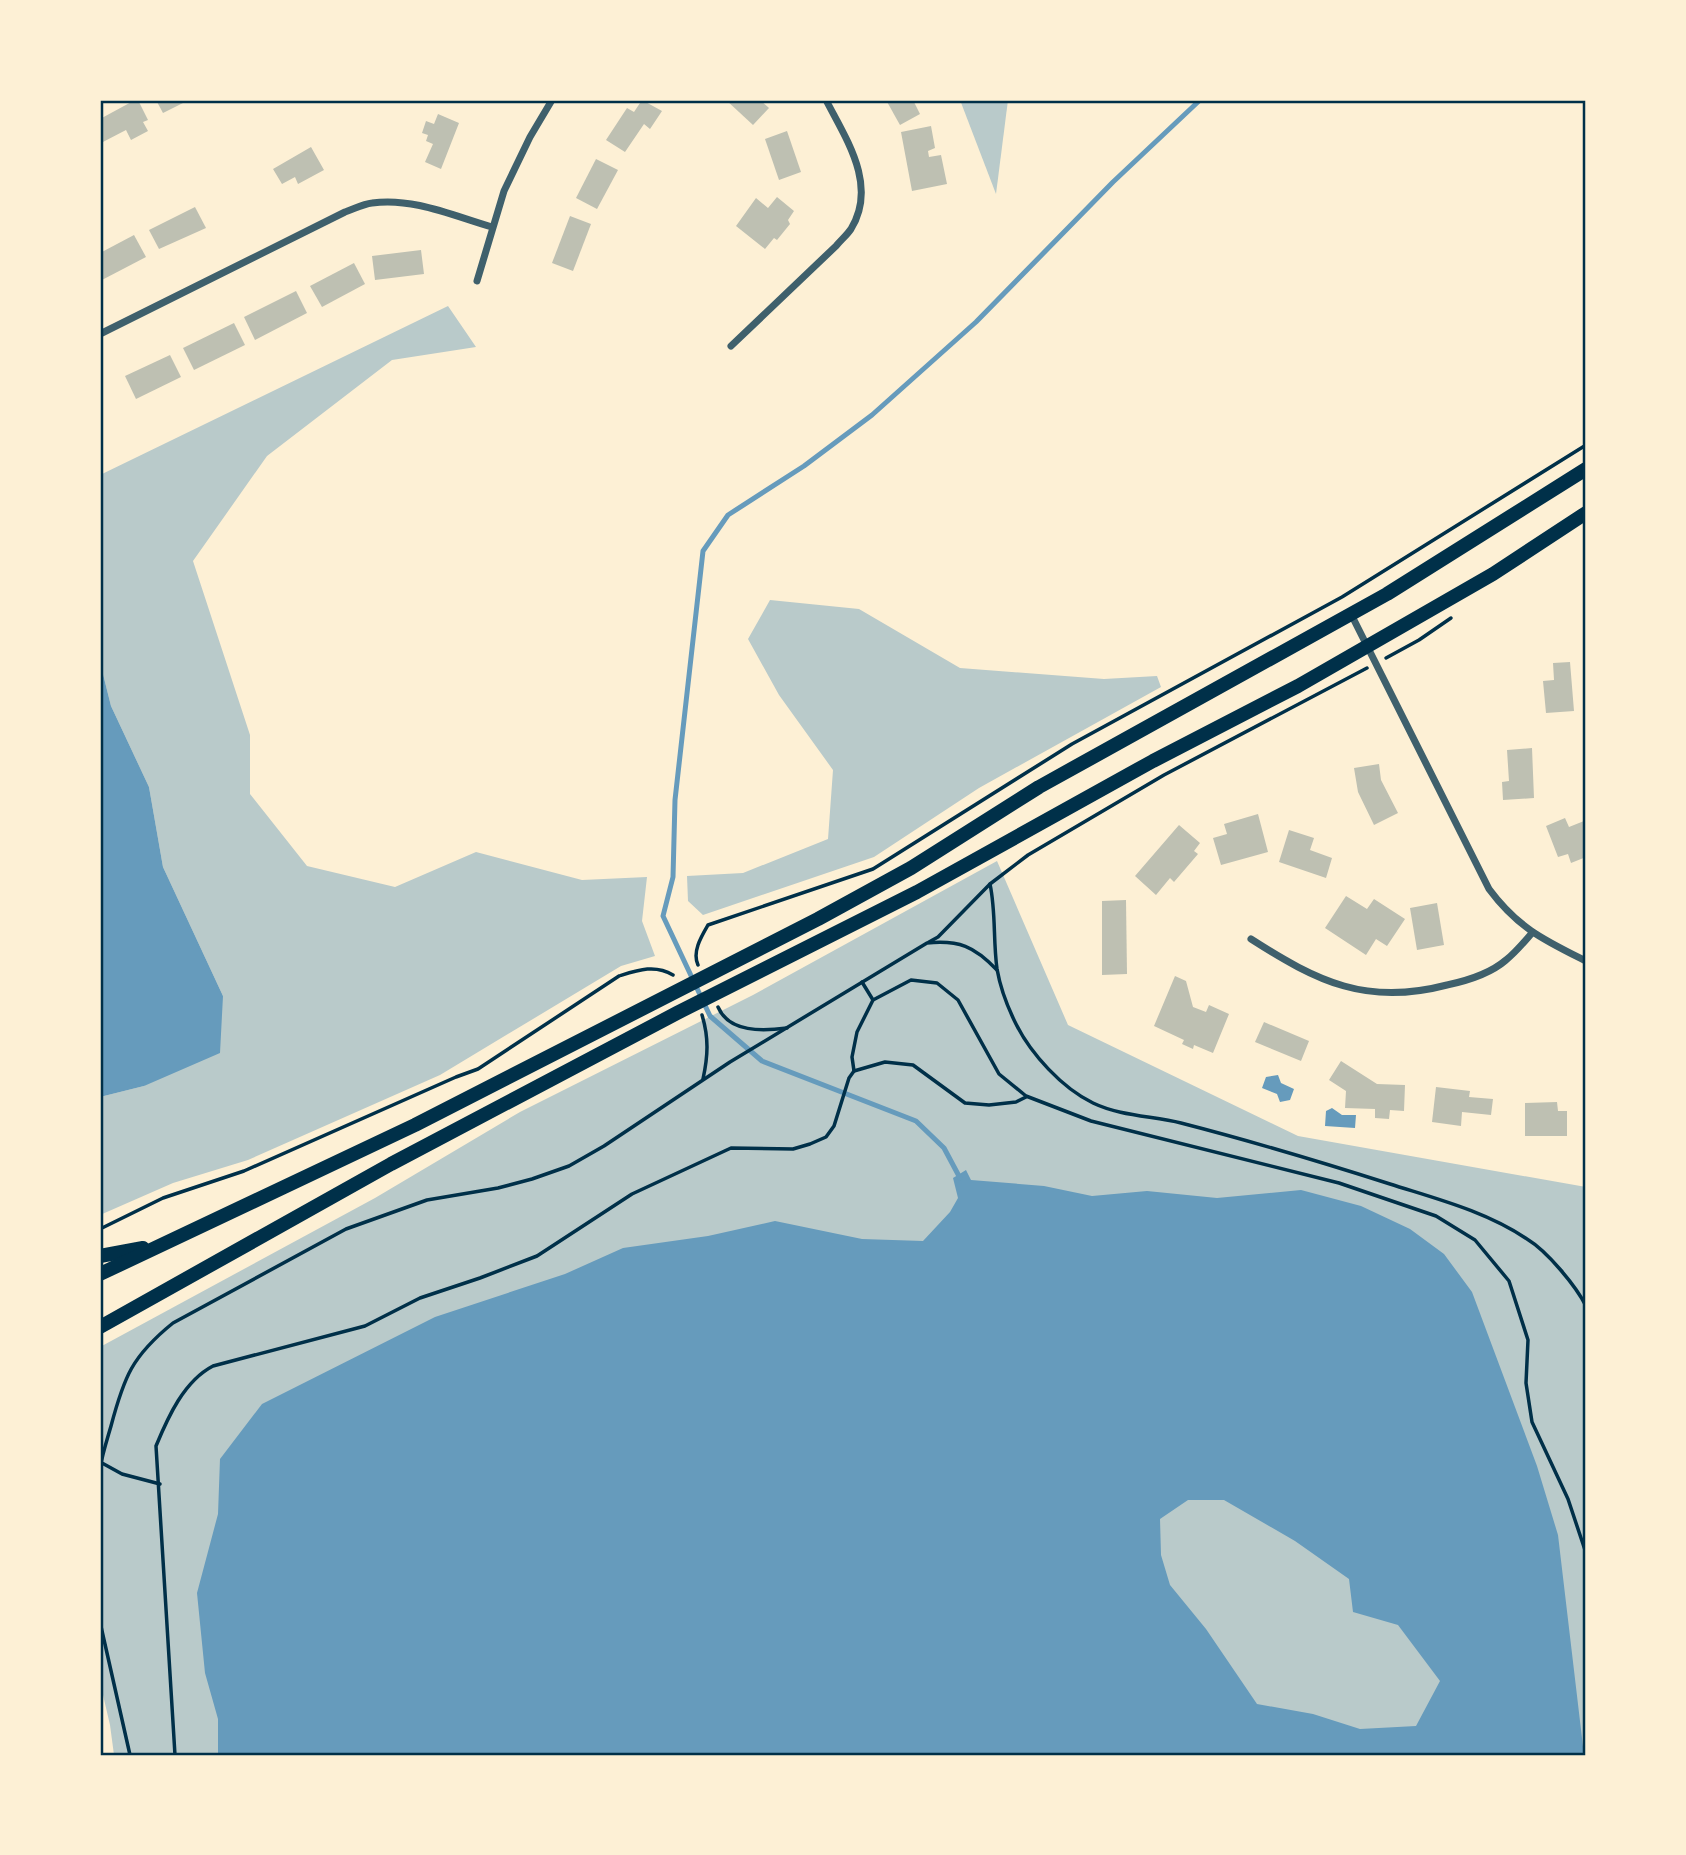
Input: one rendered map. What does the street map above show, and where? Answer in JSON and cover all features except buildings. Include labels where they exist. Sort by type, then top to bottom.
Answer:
[{"type":"main road","points":[[100,1274],[415,1125],[911,868],[1039,787],[1387,594],[1586,469]]},
{"type":"main road","points":[[100,1327],[391,1164],[677,1013],[917,892],[1368,646],[1493,574],[1586,513]]},
{"type":"main road","points":[[100,1256],[162,1244]]},
{"type":"main road","points":[[100,1333],[129,1312]]},
{"type":"street","points":[[477,281],[509,180],[552,100]]},
{"type":"street","points":[[731,346],[836,246],[851,229],[859,210],[860,170],[826,100]]},
{"type":"street","points":[[100,334],[345,212],[370,203],[396,201],[422,206],[492,227]]},
{"type":"street","points":[[1352,614],[1489,889],[1504,909],[1532,933],[1586,961]]},
{"type":"street","points":[[1251,939],[1317,977],[1359,991],[1392,994],[1419,992],[1464,981],[1505,961],[1532,933]]},
{"type":"path","points":[[100,1469],[123,1383],[137,1359],[156,1337],[173,1323],[346,1229],[427,1200],[498,1188],[569,1166],[604,1146],[730,1062],[938,937],[990,884],[997,970],[1016,1024],[1032,1049],[1069,1087],[1092,1102],[1115,1111],[1240,1139],[1472,1210],[1530,1240],[1578,1289],[1586,1306]]},
{"type":"path","points":[[927,943],[946,941],[966,945],[984,956],[997,970]]},
{"type":"path","points":[[854,1071],[852,1057],[857,1032],[873,1000],[911,980],[937,983],[958,1000],[999,1074],[1026,1096],[1091,1121],[1339,1183],[1436,1216],[1475,1240],[1509,1281],[1528,1340],[1526,1382],[1532,1422],[1568,1499],[1586,1553]]},
{"type":"path","points":[[862,982],[873,1000]]},
{"type":"path","points":[[175,1755],[156,1446],[170,1412],[202,1372],[213,1366],[365,1326],[420,1298],[537,1256],[632,1194],[731,1148],[793,1149],[810,1144],[825,1136],[834,1126],[849,1078],[854,1071],[885,1062],[913,1065],[965,1103],[989,1105],[1016,1102],[1026,1096]]},
{"type":"path","points":[[100,1228],[163,1198],[244,1171],[456,1077]]},
{"type":"path","points":[[100,1462],[122,1474],[160,1484]]},
{"type":"path","points":[[100,1622],[130,1755]]},
{"type":"shaded area","points":[[960,100],[1008,100],[996,194]]},
{"type":"shaded area","points":[[448,306],[476,347],[392,360],[267,456],[193,561],[250,735],[250,794],[307,866],[395,887],[476,852],[582,880],[647,877],[642,921],[655,956],[621,966],[440,1075],[248,1160],[173,1183],[100,1215],[100,1097],[144,1086],[223,996],[163,867],[149,787],[111,706],[100,662],[100,475]]},
{"type":"shaded area","points":[[770,600],[859,609],[960,668],[1104,679],[1157,676],[1161,687],[979,788],[874,857],[703,915],[688,901],[687,876],[743,873],[828,839],[833,770],[779,695],[748,639]]},
{"type":"shaded area","points":[[997,861],[1068,1025],[1298,1136],[1586,1187],[1586,1755],[114,1755],[100,1682],[100,1347],[375,1198],[520,1112],[753,995]]},
{"type":"water","points":[[100,662],[111,706],[149,787],[163,867],[223,996],[220,1053],[144,1086],[100,1097]]},
{"type":"water","points":[[1278,1075],[1281,1083],[1294,1089],[1290,1100],[1280,1102],[1277,1094],[1262,1088],[1266,1077]]},
{"type":"water","points":[[1332,1108],[1342,1115],[1356,1115],[1355,1128],[1325,1126],[1326,1111]]},
{"type":"water","points":[[966,1170],[971,1180],[1044,1186],[1092,1196],[1147,1191],[1217,1198],[1301,1190],[1361,1206],[1410,1229],[1444,1254],[1472,1292],[1537,1466],[1558,1535],[1584,1755],[218,1755],[218,1719],[205,1673],[197,1593],[218,1514],[220,1459],[262,1404],[435,1317],[565,1274],[623,1248],[708,1236],[775,1221],[862,1239],[923,1241],[950,1212],[958,1198],[953,1178]],"holes":[[[1188,1500],[1224,1500],[1295,1541],[1349,1579],[1353,1612],[1398,1625],[1440,1681],[1416,1726],[1360,1729],[1313,1714],[1257,1704],[1206,1629],[1170,1585],[1161,1555],[1160,1519]]]},
{"type":"waterway","points":[[960,1178],[944,1148],[916,1121],[762,1061],[710,1016],[663,916],[673,877],[675,800],[703,551],[728,515],[804,466],[872,415],[976,322],[1113,182],[1200,100]]}]
